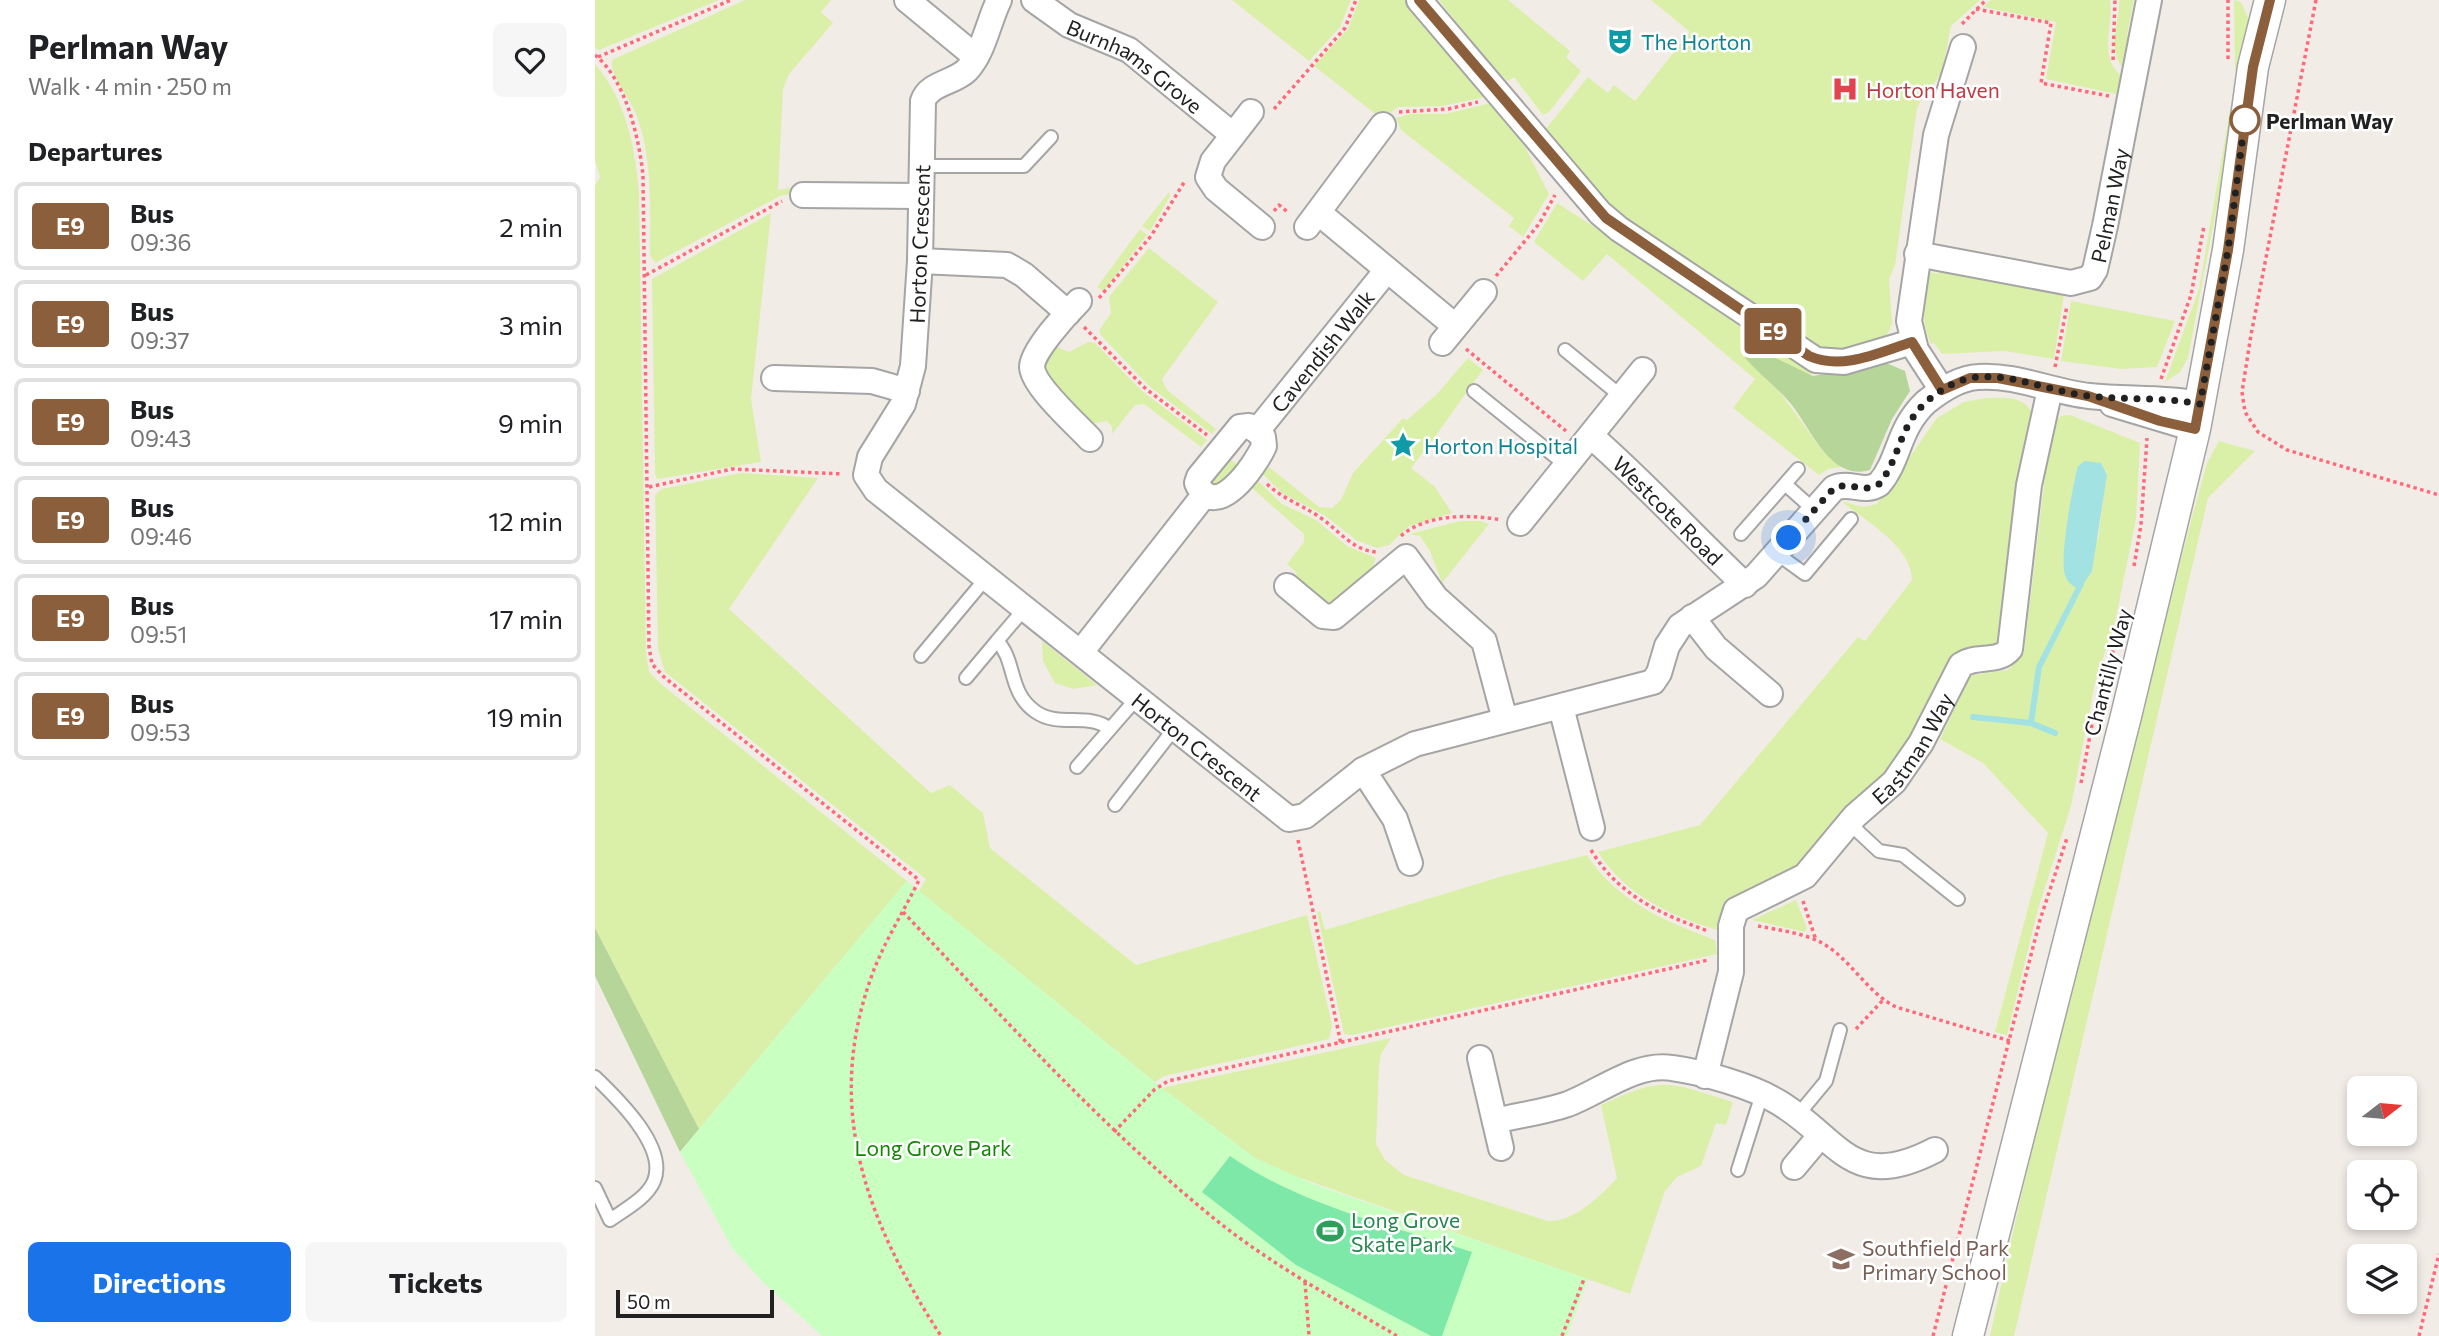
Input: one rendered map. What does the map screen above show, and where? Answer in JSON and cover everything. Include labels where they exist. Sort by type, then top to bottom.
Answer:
[{"type":"street","points":[[907,0],[976,57]]},
{"type":"street","name":"Horton Crescent","points":[[999,0],[976,57],[961,75],[933,88],[925,96],[916,344],[907,391],[895,421],[870,457],[866,475],[876,490],[1277,812],[1294,820]]},
{"type":"street","name":"Burnhams Grove","points":[[1034,0],[1069,25],[1134,54],[1233,135]]},
{"type":"street","points":[[1419,0],[1612,224],[1809,356],[1829,363],[1845,362],[1912,342]]},
{"type":"street","name":"Pelman Way","points":[[1917,254],[2071,283],[2086,281],[2095,270],[2149,0]]},
{"type":"street","name":"Chantilly Way","points":[[1968,1336],[2126,716],[2197,417],[2228,250],[2253,67],[2271,0]]},
{"type":"street","points":[[1942,390],[1912,342],[1909,321],[1936,135],[1957,76],[1963,47]]},
{"type":"street","points":[[1251,112],[1210,166],[1209,180],[1262,227]]},
{"type":"street","name":"Cavendish Walk","points":[[1383,125],[1313,220],[1387,270],[1449,335]]},
{"type":"street","points":[[803,195],[921,196]]},
{"type":"street","points":[[920,261],[1007,265],[1073,307],[1035,355],[1032,367],[1039,384],[1090,439]]},
{"type":"street","name":"Cavendish Walk","points":[[1257,431],[1387,270]]},
{"type":"street","points":[[1449,335],[1484,292]]},
{"type":"street","points":[[1520,523],[1643,370]]},
{"type":"street","points":[[1294,820],[1309,814],[1363,770],[1415,744],[1653,682],[1659,673],[1671,638],[1692,617],[1745,585],[1838,486],[1867,489],[1879,484],[1909,422],[1942,390],[1965,379],[1981,377],[2197,417]]},
{"type":"street","points":[[774,378],[872,381],[907,391]]},
{"type":"street","name":"Eastman Way","points":[[1731,936],[1743,905],[1796,882],[1813,869],[1849,823],[1906,766],[1961,665],[1973,659],[2000,657],[2013,645],[2029,485],[2050,389]]},
{"type":"street","name":"Cavendish Walk","points":[[1249,426],[1257,431],[1262,437],[1263,446],[1249,467],[1223,497],[1215,499],[1205,494],[1198,483],[1199,477],[1222,446],[1240,427],[1249,426]]},
{"type":"street","name":"Westcote Road","points":[[1587,441],[1648,486],[1678,522],[1745,585]]},
{"type":"street","points":[[1081,652],[1205,494]]},
{"type":"street","points":[[1287,586],[1319,613],[1334,617],[1412,552],[1436,598],[1484,641],[1505,720]]},
{"type":"street","points":[[1692,617],[1716,648],[1770,694]]},
{"type":"street","points":[[1561,707],[1592,828]]},
{"type":"street","points":[[1363,770],[1395,819],[1410,863]]},
{"type":"street","points":[[1706,1076],[1730,978],[1731,936]]},
{"type":"street","points":[[1481,1058],[1501,1148]]},
{"type":"street","points":[[1495,1121],[1561,1106],[1650,1068],[1672,1068],[1762,1094],[1797,1116],[1852,1159],[1878,1166],[1902,1166],[1935,1150]]},
{"type":"street","points":[[1794,1167],[1820,1136]]},
{"type":"lane","points":[[921,166],[1024,166],[1051,137]]},
{"type":"lane","points":[[1565,350],[1622,397]]},
{"type":"lane","points":[[1474,391],[1567,466]]},
{"type":"lane","points":[[1741,534],[1798,469]]},
{"type":"lane","points":[[1784,484],[1814,509]]},
{"type":"lane","points":[[1776,553],[1805,574],[1851,519]]},
{"type":"lane","points":[[921,656],[986,577]]},
{"type":"lane","points":[[966,678],[1025,608]]},
{"type":"lane","points":[[997,641],[1004,650],[1017,691],[1033,709],[1055,720],[1094,721],[1110,729]]},
{"type":"lane","points":[[1077,767],[1136,698]]},
{"type":"lane","points":[[1115,805],[1174,729]]},
{"type":"lane","points":[[1849,823],[1879,851],[1903,855],[1958,899]]},
{"type":"lane","points":[[1797,1116],[1823,1087],[1840,1030]]},
{"type":"lane","points":[[595,1077],[645,1132],[656,1162],[654,1181],[637,1200],[610,1220],[595,1188]]},
{"type":"lane","points":[[1738,1170],[1762,1094]]},
{"type":"path","points":[[731,0],[596,56],[625,102],[640,145],[646,275],[649,647],[652,664],[664,677],[919,880],[875,967],[860,1016],[851,1063],[852,1122],[861,1174],[875,1215],[900,1268],[941,1336]]},
{"type":"path","points":[[1251,112],[1263,122],[1304,71],[1345,28],[1356,0]]},
{"type":"path","points":[[1963,47],[1962,24],[1986,0]]},
{"type":"path","points":[[2228,0],[2228,61]]},
{"type":"path","points":[[2315,0],[2251,335],[2242,392],[2245,412],[2258,432],[2287,450],[2439,495]]},
{"type":"path","points":[[1976,9],[2051,23],[2041,83],[2130,99]]},
{"type":"path","points":[[1383,125],[1396,113],[1454,108],[1499,94]]},
{"type":"path","points":[[1484,292],[1539,224],[1560,189],[1572,178]]},
{"type":"path","points":[[1073,307],[1101,297],[1108,290],[1151,236],[1186,179]]},
{"type":"path","points":[[646,275],[782,201],[803,195]]},
{"type":"path","points":[[2132,577],[2141,525],[2145,452],[2154,408],[2168,353],[2190,295],[2204,225]]},
{"type":"path","points":[[2050,389],[2071,283]]},
{"type":"path","points":[[1449,335],[1587,441]]},
{"type":"path","points":[[649,487],[741,469],[866,475]]},
{"type":"path","name":"Chantilly Way","points":[[2080,788],[2094,714],[2119,631]]},
{"type":"path","points":[[1294,820],[1341,1044]]},
{"type":"path","points":[[1592,828],[1581,831],[1605,871],[1628,894],[1689,924],[1718,934],[1816,940],[1851,966],[1883,1000],[1896,1007],[2010,1041]]},
{"type":"path","points":[[1933,1336],[2040,920],[2068,834]]},
{"type":"path","points":[[1796,882],[1816,940]]},
{"type":"path","points":[[903,912],[1114,1132],[1207,1213],[1305,1281],[1397,1336]]},
{"type":"path","points":[[1114,1132],[1154,1090],[1168,1081],[1341,1044],[1731,936]]},
{"type":"path","points":[[1840,1030],[1857,1028],[1883,1000]]},
{"type":"path","points":[[2419,1336],[2439,1254]]},
{"type":"path","points":[[1562,1336],[1584,1279]]},
{"type":"path","points":[[1305,1281],[1309,1336]]},
{"type":"green space","points":[[595,0],[719,0],[599,50],[595,48]]},
{"type":"green space","points":[[745,0],[831,0],[821,12],[833,23],[789,74],[783,89],[778,190],[802,186],[802,192],[780,196],[655,263],[650,255],[649,184],[645,148],[636,114],[617,80],[612,60]]},
{"type":"green space","points":[[1232,0],[1351,0],[1340,27],[1309,61]]},
{"type":"green space","points":[[1359,0],[1406,0],[1485,97],[1442,106],[1398,107],[1382,119],[1314,66],[1348,29]]},
{"type":"green space","points":[[1439,0],[1508,0],[1570,51],[1566,57],[1581,71],[1549,112],[1543,115],[1514,77],[1508,81],[1491,66]]},
{"type":"green space","points":[[1651,0],[1980,0],[1951,26],[1942,73],[1917,109],[1895,265],[1889,279],[1892,324],[1885,340],[1835,352],[1816,347],[1792,334],[1725,284],[1615,212],[1548,137],[1545,130],[1588,77],[1608,93],[1614,85],[1635,101],[1690,32]]},
{"type":"green space","points":[[1991,0],[2110,0],[2109,51],[2115,69],[2123,77],[2121,95],[2046,79],[2056,22],[1983,7]]},
{"type":"green space","points":[[2119,0],[2134,0],[2127,35],[2132,43],[2126,71],[2116,56],[2115,47]]},
{"type":"green space","points":[[2234,0],[2241,2],[2249,20],[2242,73],[2235,71]]},
{"type":"green space","points":[[595,64],[614,93],[627,124],[639,192],[646,652],[649,672],[907,881],[699,1129],[595,928],[595,186],[600,177],[595,160]]},
{"type":"green space","points":[[2241,79],[2188,358],[2180,372],[2165,382],[2199,289],[2235,81]]},
{"type":"green space","points":[[1491,103],[1524,145],[1549,194],[1523,237],[1509,226],[1514,218],[1401,130],[1396,118],[1410,114],[1445,114]]},
{"type":"green space","points":[[1169,192],[1170,196],[1150,231],[1142,226]]},
{"type":"green space","points":[[1557,203],[1823,373],[1806,374],[1752,347],[1745,358],[1779,391],[1822,450],[1841,467],[1828,469],[1819,475],[1733,408],[1755,379],[1607,254],[1583,281],[1534,242]]},
{"type":"green space","points":[[771,213],[751,399],[761,462],[657,479],[652,279]]},
{"type":"green space","points":[[1140,229],[1147,235],[1104,291],[1097,287]]},
{"type":"green space","points":[[1149,248],[1218,302],[1162,379],[1167,390],[1216,429],[1212,434],[1149,386],[1100,334],[1100,329],[1111,313],[1109,297]]},
{"type":"green space","points":[[1940,269],[2064,294],[2054,359],[2004,351],[1942,354],[1934,343],[1931,344],[1925,327],[1924,309],[1929,272],[1938,274]]},
{"type":"green space","points":[[2071,301],[2175,321],[2157,367],[2121,369],[2061,361]]},
{"type":"green space","points":[[1088,342],[1095,343],[1142,391],[1207,440],[1201,447],[1144,404],[1135,405],[1112,434],[1112,427],[1107,421],[1090,424],[1044,377],[1044,357],[1053,345],[1069,352]]},
{"type":"green space","points":[[1752,347],[1813,376],[1886,363],[1905,371],[1910,391],[1892,419],[1870,470],[1856,472],[1833,461],[1814,439],[1791,404],[1745,358],[1746,349]]},
{"type":"green space","points":[[1468,358],[1483,370],[1411,468],[1435,487],[1452,513],[1409,526],[1389,545],[1377,548],[1356,540],[1324,515],[1282,493],[1263,474],[1269,467],[1319,507],[1332,508],[1341,500],[1353,473],[1403,418],[1407,420],[1437,394]]},
{"type":"green space","points":[[1986,398],[2018,400],[2032,413],[2001,643],[1988,648],[1967,648],[1955,654],[1918,728],[1895,764],[1799,868],[1728,901],[1723,909],[1720,931],[1684,919],[1636,892],[1622,881],[1598,852],[1700,825],[1858,637],[1865,641],[1912,580],[1910,568],[1896,545],[1841,501],[1863,507],[1877,504],[1937,418],[1964,402]]},
{"type":"green space","points":[[2070,415],[2140,443],[2136,519],[2115,622],[2095,683],[2071,806],[2038,909],[2007,1035],[1995,1032],[2048,833],[1983,763],[1940,739],[1971,675],[2008,670],[2024,651],[2048,453],[2056,421],[2061,416]],"holes":[[[2107,471],[2098,539],[2065,575],[2064,561],[2074,481]]]},
{"type":"green space","points":[[2219,441],[2255,451],[2208,498],[2014,1336],[1990,1336],[2037,1130],[2113,823],[2192,517],[2207,463]]},
{"type":"green space","points":[[1224,454],[1241,468],[1227,486],[1211,486],[1209,473]]},
{"type":"green space","points":[[741,473],[818,478],[729,609],[931,793],[950,785],[983,813],[990,848],[1136,965],[1307,915],[1332,1025],[1329,1039],[1164,1076],[1155,1082],[919,891],[926,879],[665,672],[658,649],[655,495],[662,489]]},
{"type":"green space","points":[[1258,481],[1282,504],[1316,520],[1347,546],[1376,558],[1368,580],[1359,580],[1333,611],[1293,581],[1297,573],[1287,564],[1304,542],[1304,534],[1252,488]]},
{"type":"green space","points":[[1460,521],[1489,524],[1442,583],[1430,551],[1420,536],[1409,534]]},
{"type":"green space","points":[[1042,641],[1098,685],[1073,689],[1055,683],[1043,661]]},
{"type":"green space","points":[[1587,855],[1612,885],[1643,908],[1715,940],[1717,954],[1352,1035],[1344,1034],[1317,912],[1320,911],[1325,930],[1503,876]]},
{"type":"green space","name":"Long Grove Park","points":[[907,881],[1162,1088],[1255,1158],[1313,1184],[1588,1279],[1567,1336],[822,1336],[761,1280],[732,1248],[680,1152]]},
{"type":"green space","points":[[1796,900],[1807,928],[1805,932],[1752,920]]},
{"type":"green space","points":[[595,928],[699,1129],[680,1152],[595,976]]},
{"type":"green space","points":[[1391,1038],[1381,1054],[1379,1066],[1376,1144],[1385,1160],[1404,1175],[1548,1221],[1577,1213],[1617,1178],[1601,1105],[1640,1089],[1667,1085],[1733,1102],[1726,1125],[1716,1123],[1701,1166],[1677,1177],[1665,1191],[1630,1294],[1292,1175],[1255,1158],[1162,1088]]},
{"type":"green space","name":"Long Grove Skate Park","points":[[1230,1156],[1257,1173],[1316,1201],[1472,1252],[1442,1336],[1431,1336],[1296,1265],[1202,1192]]},
{"type":"water","points":[[2085,461],[2101,463],[2107,475],[2092,571],[2080,589],[2066,578],[2064,554],[2067,521],[2078,466]]},
{"type":"waterway","points":[[2055,733],[2031,723],[2039,667],[2081,584]]},
{"type":"waterway","points":[[1973,717],[2031,723]]},
{"type":"bus line","name":"E9","points":[[1419,0],[1600,213],[1619,229],[1732,302],[1809,356],[1822,362],[1845,362],[1912,342],[1942,390],[1970,378],[1998,378],[2088,396],[2160,421],[2195,429],[2228,250],[2258,38],[2270,0]]},
{"type":"place","name":"The Horton","points":[[1620,41]]},
{"type":"place","name":"Horton Haven","points":[[1845,89]]},
{"type":"place","name":"Perlman Way","points":[[2245,120]]},
{"type":"place","name":"Horton Hospital","points":[[1403,445]]},
{"type":"place","name":"Long Grove Skate Park","points":[[1330,1231]]},
{"type":"place","name":"Southfield Park Primary School","points":[[1841,1259]]},
{"type":"route","points":[[1789,538],[1834,488],[1845,485],[1867,489],[1879,484],[1900,438],[1914,416],[1925,403],[1965,379],[1998,378],[2088,396],[2164,398],[2200,404],[2228,250],[2246,112],[2245,120]]}]
